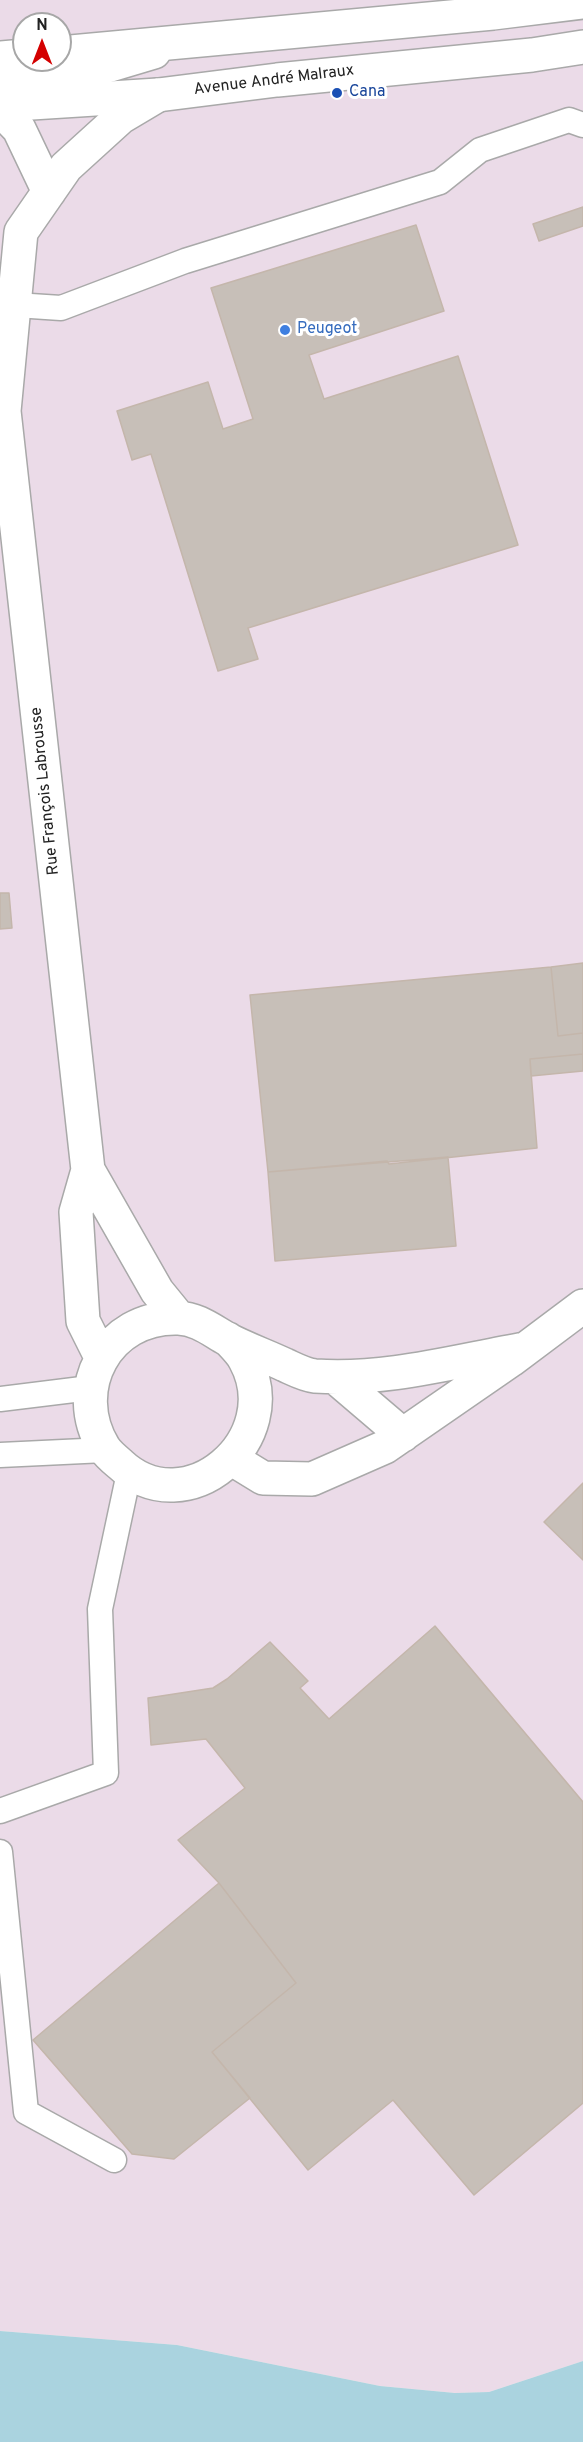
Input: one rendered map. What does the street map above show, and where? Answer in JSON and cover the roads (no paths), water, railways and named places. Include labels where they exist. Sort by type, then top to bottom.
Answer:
[{"type":"street","points":[[72,52],[493,13],[583,2]]},
{"type":"street","points":[[0,79],[87,72],[190,41]]},
{"type":"street","name":"Avenue André Malraux","points":[[0,107],[158,95],[311,76],[532,55],[583,47]]},
{"type":"street","name":"Rue François Labrousse","points":[[101,1357],[83,1321],[76,1212],[88,1170],[2,404],[7,303],[21,232],[66,167],[121,117],[158,95]]},
{"type":"street","name":"Avenue André Malraux","points":[[0,107],[19,129],[49,192]]},
{"type":"street","name":"Rue François Labrousse","points":[[88,1170],[157,1292],[179,1318]]},
{"type":"street","points":[[232,1459],[263,1478],[312,1479],[385,1447],[583,1306]]},
{"type":"street","points":[[228,1339],[245,1359],[254,1385],[255,1411],[248,1437],[232,1459],[209,1476],[183,1484],[155,1482],[129,1473],[105,1450],[91,1421],[90,1388],[101,1357],[122,1335],[149,1321],[179,1318],[205,1324],[228,1339],[311,1376],[371,1377],[525,1349]]},
{"type":"street","points":[[335,1377],[403,1435]]},
{"type":"lane","points":[[7,303],[60,308],[185,261],[440,182],[480,150],[569,120],[583,125]]},
{"type":"lane","points":[[0,1399],[90,1388]]},
{"type":"lane","points":[[0,1455],[105,1450]]},
{"type":"lane","points":[[0,1811],[106,1773],[100,1609],[129,1473]]},
{"type":"lane","points":[[0,1852],[26,2112],[114,2160]]},
{"type":"water","points":[[0,2331],[177,2345],[380,2386],[455,2393],[489,2392],[583,2361],[583,2442],[0,2442]]},
{"type":"place","name":"Cana","points":[[337,93]]},
{"type":"place","name":"Peugeot","points":[[285,330]]}]
